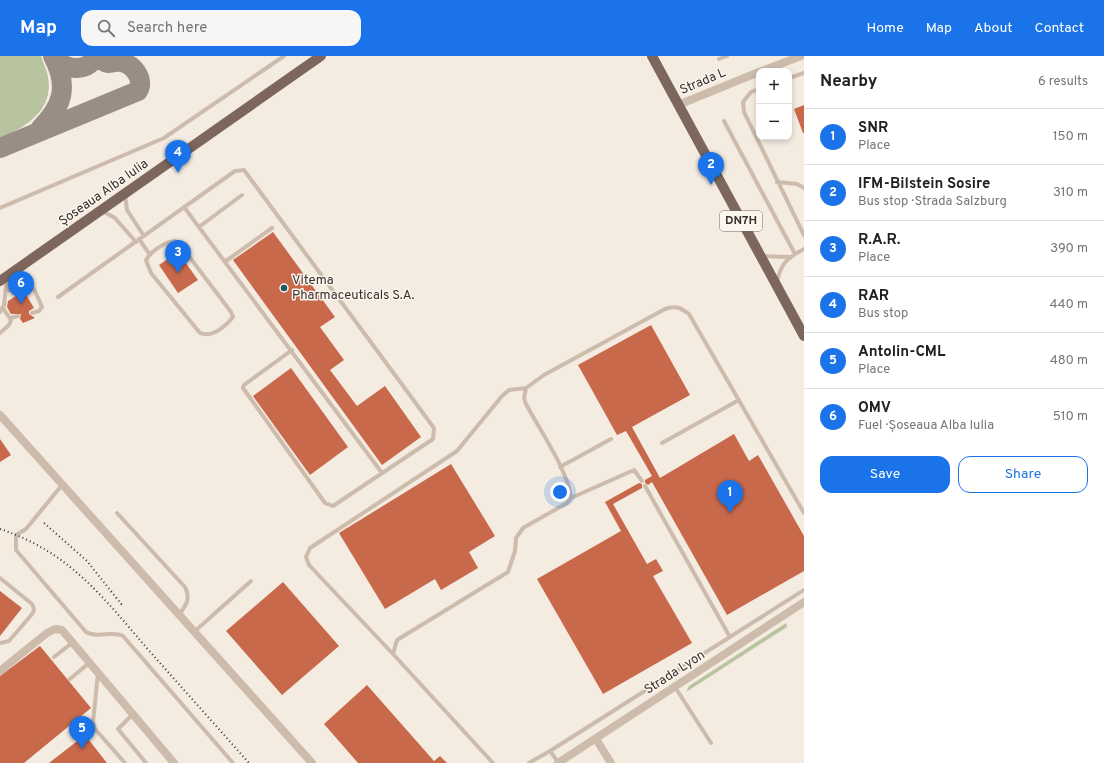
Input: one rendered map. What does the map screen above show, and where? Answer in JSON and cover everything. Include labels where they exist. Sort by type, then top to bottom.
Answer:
[{"type":"main road","name":"Șoseaua Alba Iulia","points":[[3,278],[320,56]]},
{"type":"main road","name":"DN7H","points":[[646,56],[670,91]]},
{"type":"main road","name":"DN7H","points":[[652,56],[804,336]]},
{"type":"main road","name":"DN7H","points":[[656,56],[670,91]]},
{"type":"street","points":[[770,68],[801,56]]},
{"type":"street","name":"Strada L","points":[[678,105],[756,73]]},
{"type":"street","points":[[0,415],[312,763]]},
{"type":"street","name":"Strada Lyon","points":[[558,763],[804,602]]},
{"type":"street","points":[[0,671],[47,633],[55,629],[62,630],[174,763]]},
{"type":"street","points":[[596,739],[611,763]]},
{"type":"lane","points":[[0,208],[164,138],[284,56]]},
{"type":"lane","points":[[719,59],[727,56]]},
{"type":"lane","points":[[792,77],[804,73]]},
{"type":"lane","points":[[756,90],[752,92],[743,102],[744,112],[777,182],[804,234]]},
{"type":"lane","points":[[724,121],[795,254]]},
{"type":"lane","points":[[58,297],[235,171],[244,170],[434,428],[433,439],[334,506],[325,503],[243,388],[244,385],[292,350]]},
{"type":"lane","points":[[777,182],[797,184],[804,188]]},
{"type":"lane","points":[[125,194],[127,210],[144,236]]},
{"type":"lane","points":[[200,227],[242,195]]},
{"type":"lane","points":[[184,207],[292,350],[382,473]]},
{"type":"lane","points":[[101,210],[115,218],[138,240],[150,255]]},
{"type":"lane","points":[[226,262],[272,228]]},
{"type":"lane","points":[[175,241],[180,244],[231,312],[232,318],[229,322],[212,334],[206,335],[200,333],[151,273],[146,260],[150,255],[169,242],[175,241]]},
{"type":"lane","points":[[760,256],[773,258],[789,257],[804,249]]},
{"type":"lane","points":[[777,285],[780,270],[789,257]]},
{"type":"lane","points":[[0,312],[3,308],[6,291],[3,278]]},
{"type":"lane","points":[[6,291],[28,287],[34,289],[42,307],[39,311],[32,313]]},
{"type":"lane","points":[[494,763],[309,565],[306,557],[310,548],[457,451],[502,396],[509,390],[526,388],[544,374],[671,307],[680,307],[689,314],[804,513]]},
{"type":"lane","points":[[3,308],[11,318]]},
{"type":"lane","points":[[11,318],[18,316]]},
{"type":"lane","points":[[0,333],[9,325],[11,318]]},
{"type":"lane","points":[[526,388],[524,398],[526,404],[560,467],[570,489],[571,498]]},
{"type":"lane","points":[[662,443],[739,400]]},
{"type":"lane","points":[[560,467],[611,438]]},
{"type":"lane","points":[[393,654],[397,640],[508,572],[515,550],[516,538],[523,528],[567,503],[571,498],[634,470],[642,481]]},
{"type":"lane","points":[[63,484],[26,529],[16,535],[16,550],[86,632],[92,636],[118,634],[123,636],[233,763]]},
{"type":"lane","points":[[645,486],[730,637]]},
{"type":"lane","points":[[117,513],[185,587],[189,594],[188,601],[179,614]]},
{"type":"lane","points":[[0,578],[32,604],[34,609],[33,613],[9,641],[0,643]]},
{"type":"lane","points":[[194,632],[251,581]]},
{"type":"lane","points":[[529,763],[804,590]]},
{"type":"lane","points":[[54,657],[72,643]]},
{"type":"lane","points":[[70,679],[89,663]]},
{"type":"lane","points":[[98,673],[93,722],[95,728],[125,763]]},
{"type":"lane","points":[[675,687],[711,743]]},
{"type":"lane","points":[[133,714],[118,729],[146,763]]},
{"type":"lane","points":[[550,751],[558,763]]},
{"type":"green space","points":[[0,56],[41,56],[47,74],[49,89],[47,99],[36,116],[28,123],[10,134],[0,138]]},
{"type":"green space","points":[[786,623],[787,627],[686,692],[689,686]]},
{"type":"building","points":[[804,105],[804,133],[803,133],[794,109]]},
{"type":"building","name":"Vitema Pharmaceuticals S.A.","points":[[273,232],[335,317],[320,327],[344,360],[330,370],[357,406],[385,386],[421,437],[382,465],[233,260]]},
{"type":"building","points":[[178,252],[198,280],[178,293],[159,265]]},
{"type":"building","points":[[24,291],[34,308],[29,311],[29,314],[35,318],[23,323],[20,319],[21,314],[11,314],[7,307],[8,301]]},
{"type":"building","points":[[651,325],[690,395],[632,427],[660,478],[734,434],[749,461],[758,455],[804,536],[804,571],[727,615],[652,482],[648,485],[645,483],[645,480],[652,476],[626,431],[617,435],[578,365]]},
{"type":"building","points":[[291,368],[348,447],[310,475],[253,396]]},
{"type":"building","points":[[0,439],[11,455],[0,462]]},
{"type":"building","points":[[451,464],[495,536],[469,552],[478,568],[441,590],[435,579],[385,609],[339,533]]},
{"type":"building","points":[[639,483],[642,484],[642,488],[613,504],[647,564],[656,559],[663,571],[653,576],[692,643],[603,694],[537,579],[621,531],[605,502]]},
{"type":"building","points":[[283,582],[339,646],[282,695],[226,631]]},
{"type":"building","points":[[0,591],[22,608],[0,636]]},
{"type":"building","points":[[40,646],[91,708],[24,763],[0,763],[0,676]]},
{"type":"building","points":[[367,685],[434,761],[440,756],[447,763],[358,763],[324,724]]},
{"type":"building","points":[[85,735],[107,763],[49,763]]},
{"type":"taxiway","points":[[40,129],[54,112],[61,95],[61,77],[53,56]]},
{"type":"taxiway","points":[[0,148],[138,91],[140,86],[137,73],[125,63],[108,63],[96,59],[86,66],[74,68],[66,66],[55,60]]},
{"type":"railway","points":[[44,523],[87,561],[122,605]]},
{"type":"railway","points":[[0,529],[25,539],[47,551],[85,580],[102,597],[249,763]]},
{"type":"place","name":"RAR","points":[[178,173]]},
{"type":"place","name":"IFM-Bilstein Sosire","points":[[711,185]]},
{"type":"place","name":"R.A.R.","points":[[178,273]]},
{"type":"place","name":"Vitema Pharmaceuticals S.A.","points":[[284,288]]},
{"type":"place","name":"OMV","points":[[21,304]]},
{"type":"place","name":"SNR","points":[[730,513]]},
{"type":"place","name":"Antolin-CML","points":[[82,749]]}]
